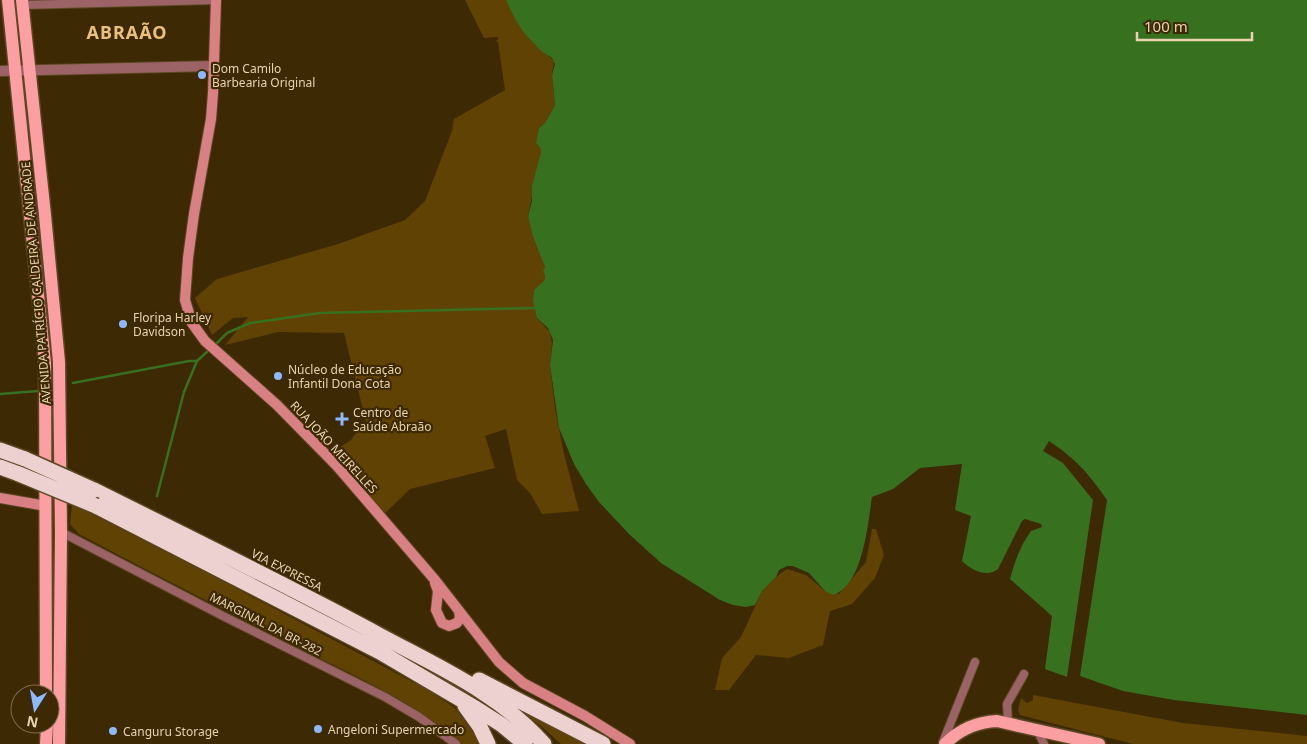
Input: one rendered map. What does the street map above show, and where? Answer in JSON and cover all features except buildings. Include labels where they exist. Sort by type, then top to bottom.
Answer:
[{"type":"highway","name":"VIA EXPRESSA","points":[[0,450],[25,459],[94,490],[331,609],[459,676],[502,705],[544,744]]},
{"type":"highway","points":[[0,467],[96,506],[380,652],[502,725],[525,744]]},
{"type":"highway","points":[[406,649],[448,665],[603,744]]},
{"type":"highway","points":[[457,697],[473,716],[488,744]]},
{"type":"main road","name":"AVENIDA PATRÍCIO CALDEIRA DE ANDRADE","points":[[8,0],[45,363],[46,684]]},
{"type":"main road","name":"RUA JOÃO MEIRELLES","points":[[215,0],[211,118],[194,214],[186,300],[192,323],[205,341],[277,405],[345,475],[435,580],[499,662],[515,677],[585,716],[630,744]]},
{"type":"main road","name":"AVENIDA PATRÍCIO CALDEIRA DE ANDRADE","points":[[23,3],[59,362],[61,532],[59,744]]},
{"type":"main road","points":[[23,140],[35,150],[40,166]]},
{"type":"main road","points":[[0,498],[46,506]]},
{"type":"main road","points":[[46,525],[61,532]]},
{"type":"main road","points":[[435,580],[438,591],[436,610],[442,622],[449,626],[457,623],[460,618],[460,611]]},
{"type":"main road","points":[[948,737],[969,726],[985,721],[1008,722],[1099,744]]},
{"type":"street","points":[[23,3],[215,0]]},
{"type":"street","points":[[0,71],[214,66]]},
{"type":"street","name":"MARGINAL DA BR-282","points":[[61,532],[385,697],[419,717],[456,744]]},
{"type":"street","points":[[948,737],[975,662]]},
{"type":"street","points":[[1008,722],[1007,704],[1024,674]]},
{"type":"street","points":[[1035,728],[1044,744]]},
{"type":"shaded area","points":[[465,0],[507,0],[524,33],[554,61],[552,74],[555,105],[545,123],[539,128],[537,145],[541,148],[541,152],[528,216],[545,267],[546,278],[537,318],[550,332],[552,343],[550,365],[555,408],[564,454],[579,511],[542,514],[530,493],[517,480],[506,429],[485,436],[495,468],[410,489],[384,514],[331,453],[351,440],[357,432],[367,426],[344,333],[278,332],[225,345],[248,317],[233,318],[212,335],[195,298],[217,279],[338,244],[405,220],[425,201],[452,131],[454,119],[505,90],[498,42],[495,41],[498,40],[498,37],[484,38]]},
{"type":"shaded area","points":[[506,0],[1307,0],[1307,715],[1174,700],[1123,691],[1080,676],[1107,500],[1081,468],[1067,454],[1049,441],[1043,451],[1063,463],[1093,500],[1067,677],[1045,669],[1052,616],[1010,579],[1024,542],[1031,531],[1042,527],[1041,524],[1025,519],[1022,521],[998,569],[994,572],[979,572],[962,561],[971,516],[955,510],[962,464],[920,468],[893,489],[872,497],[866,537],[857,567],[851,580],[843,589],[833,595],[825,591],[809,573],[793,566],[787,566],[779,570],[776,577],[762,591],[755,605],[746,607],[733,605],[720,600],[661,563],[629,534],[599,502],[574,464],[559,428],[550,365],[553,340],[548,328],[537,318],[533,301],[534,290],[545,280],[543,272],[545,267],[533,236],[528,216],[532,201],[532,186],[541,152],[536,143],[539,128],[545,123],[555,105],[552,75],[555,64],[552,58],[541,51],[524,33]]},
{"type":"shaded area","points":[[27,79],[54,362],[55,524],[54,449],[49,438],[20,80]]},
{"type":"shaded area","points":[[72,504],[217,578],[426,689],[455,708],[481,744],[462,744],[423,715],[382,690],[79,534],[70,524]]},
{"type":"shaded area","points":[[872,529],[876,529],[884,555],[875,578],[852,604],[830,611],[823,645],[789,658],[756,655],[729,690],[715,690],[722,658],[741,637],[762,591],[787,569],[806,575],[825,591],[839,594],[866,562]]},
{"type":"shaded area","points":[[1033,695],[1183,723],[1307,736],[1307,744],[1133,744],[1020,715],[1018,710],[1021,698],[1027,703],[1033,700]]},
{"type":"shaded area","points":[[508,703],[592,744],[561,744],[541,726]]},
{"type":"waterway","points":[[214,346],[227,333],[250,323],[320,313],[534,308]]},
{"type":"waterway","points":[[73,383],[197,361],[210,349]]},
{"type":"waterway","points":[[157,496],[184,392],[197,361]]},
{"type":"waterway","points":[[0,394],[38,391]]},
{"type":"place","name":"Dom Camilo Barbearia Original","points":[[202,75]]},
{"type":"place","name":"Floripa Harley Davidson","points":[[123,324]]},
{"type":"place","name":"Núcleo de Educação Infantil Dona Cota","points":[[278,376]]},
{"type":"place","name":"Centro de Saúde Abraão","points":[[342,419]]},
{"type":"place","name":"Angeloni Supermercado","points":[[318,729]]},
{"type":"place","name":"Canguru Storage","points":[[113,731]]},
{"type":"district","name":"ABRAÃO","points":[[127,32]]}]
